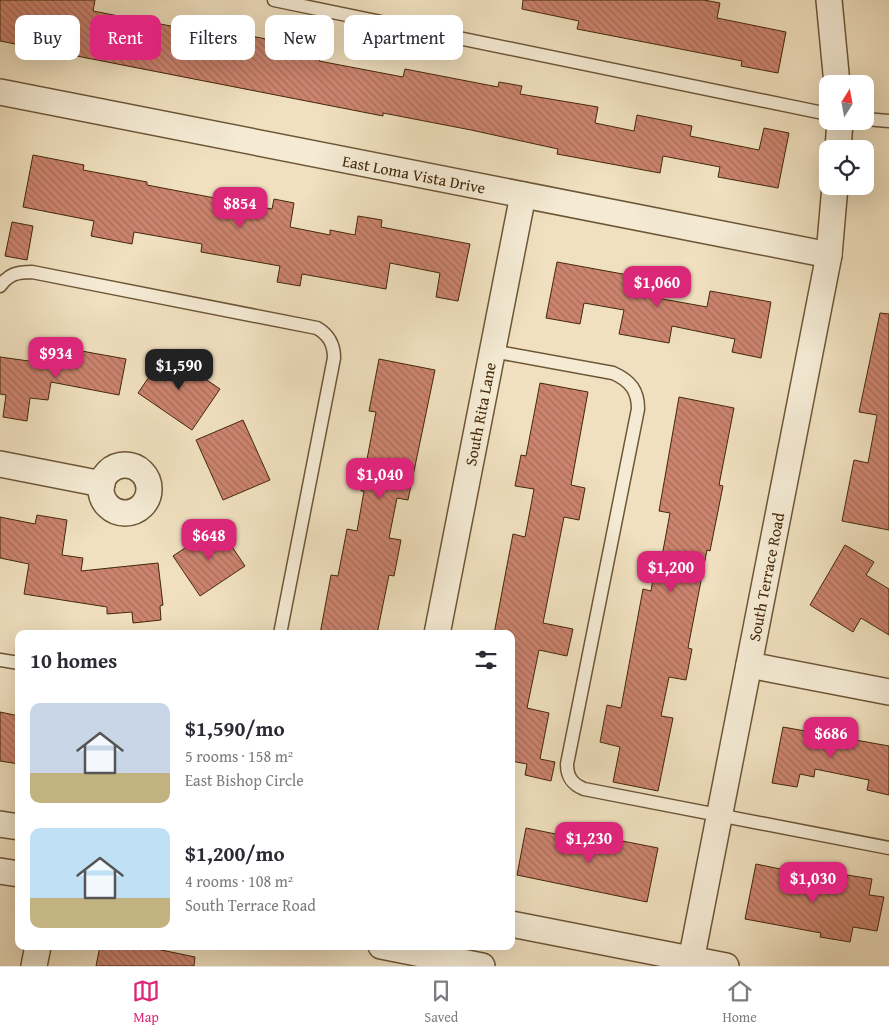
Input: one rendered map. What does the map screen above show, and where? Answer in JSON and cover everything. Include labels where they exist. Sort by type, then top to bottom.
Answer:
[{"type":"street","points":[[828,0],[836,75]]},
{"type":"street","name":"East Loma Vista Drive","points":[[0,92],[829,255]]},
{"type":"street","name":"South Rita Lane","points":[[438,630],[523,195]]},
{"type":"street","name":"South Terrace Road","points":[[691,963],[829,255],[833,195]]},
{"type":"street","points":[[0,464],[102,484]]},
{"type":"street","points":[[749,665],[889,692]]},
{"type":"street","points":[[0,824],[15,826]]},
{"type":"street","points":[[0,871],[15,873]]},
{"type":"street","points":[[515,925],[691,963],[726,966]]},
{"type":"street","points":[[34,966],[37,950]]},
{"type":"street","points":[[402,950],[482,966]]},
{"type":"lane","points":[[274,0],[819,112]]},
{"type":"lane","points":[[874,119],[889,120]]},
{"type":"lane","points":[[0,286],[8,277],[20,272],[32,272],[317,328],[326,333],[334,349],[334,358],[281,630]]},
{"type":"lane","points":[[492,351],[613,373],[624,378],[633,387],[638,397],[638,410],[568,764],[570,779],[576,786],[584,789],[889,848]]},
{"type":"lane","points":[[0,660],[15,662]]},
{"type":"building","points":[[0,0],[95,0],[93,11],[114,15],[90,15],[90,59],[80,57],[80,15],[15,15],[15,44],[0,41]]},
{"type":"building","points":[[523,0],[704,0],[720,3],[717,18],[786,32],[778,73],[741,66],[742,61],[577,29],[579,21],[522,9]]},
{"type":"building","points":[[161,24],[171,26],[171,60],[255,60],[255,37],[265,39],[265,60],[319,60],[403,77],[405,69],[498,87],[499,82],[522,86],[520,94],[598,107],[595,123],[634,131],[637,115],[692,126],[690,136],[759,150],[764,128],[789,133],[778,188],[718,177],[720,167],[663,156],[660,173],[557,154],[558,149],[471,130],[383,113],[383,116],[97,60],[161,60]]},
{"type":"building","points":[[33,155],[84,165],[83,170],[147,182],[147,185],[272,209],[274,199],[294,203],[290,227],[330,235],[330,230],[355,235],[358,216],[382,220],[381,227],[470,244],[458,301],[436,297],[440,273],[390,263],[386,289],[302,274],[300,286],[277,282],[280,266],[201,252],[202,244],[134,232],[132,244],[91,236],[94,221],[23,207]]},
{"type":"building","points":[[12,222],[33,226],[27,260],[5,256]]},
{"type":"building","points":[[557,262],[661,281],[657,298],[707,307],[710,291],[771,302],[761,358],[732,352],[735,339],[672,326],[669,343],[619,334],[624,310],[584,303],[580,324],[546,318]]},
{"type":"building","points":[[880,313],[889,314],[889,530],[842,521],[854,460],[868,463],[877,415],[859,412]]},
{"type":"building","points":[[76,350],[126,359],[119,395],[51,382],[48,400],[30,398],[27,421],[3,417],[6,395],[0,394],[0,357],[72,367]]},
{"type":"building","points":[[166,352],[220,389],[192,430],[138,393]]},
{"type":"building","points":[[379,359],[435,370],[408,500],[397,498],[389,538],[401,540],[394,576],[389,575],[378,630],[321,630],[331,575],[338,576],[347,529],[357,531],[364,491],[361,491],[376,412],[369,411]]},
{"type":"building","points":[[540,383],[588,392],[571,485],[585,488],[579,520],[564,517],[543,623],[573,629],[567,656],[539,650],[527,708],[549,713],[540,759],[555,762],[551,781],[525,775],[527,764],[515,762],[515,630],[495,630],[513,534],[525,537],[534,489],[515,486],[521,455],[526,456]]},
{"type":"building","points":[[679,397],[734,408],[719,485],[723,486],[710,551],[707,550],[688,648],[692,649],[686,680],[669,677],[661,716],[673,718],[658,791],[613,782],[620,747],[600,742],[607,705],[621,708],[643,589],[651,591],[657,555],[662,556],[670,513],[659,511]]},
{"type":"building","points":[[243,420],[270,480],[223,500],[196,440]]},
{"type":"building","points":[[37,515],[67,520],[62,555],[83,558],[81,571],[158,563],[163,605],[160,606],[161,620],[133,623],[132,612],[107,614],[107,607],[24,594],[29,564],[0,558],[0,517],[35,524]]},
{"type":"building","points":[[218,526],[245,566],[200,596],[173,556]]},
{"type":"building","points":[[845,545],[874,562],[866,575],[889,589],[889,635],[861,618],[853,632],[810,605]]},
{"type":"building","points":[[0,712],[15,715],[15,763],[0,761]]},
{"type":"building","points":[[783,727],[889,746],[889,795],[867,790],[869,780],[815,769],[814,777],[800,774],[797,787],[772,783]]},
{"type":"building","points":[[526,828],[600,843],[602,837],[658,848],[647,902],[517,875]]},
{"type":"building","points":[[756,864],[790,871],[789,877],[845,888],[847,875],[872,879],[869,895],[884,897],[877,931],[853,927],[850,942],[820,937],[821,933],[745,919]]},
{"type":"building","points":[[99,950],[161,950],[195,957],[194,966],[96,966]]}]
